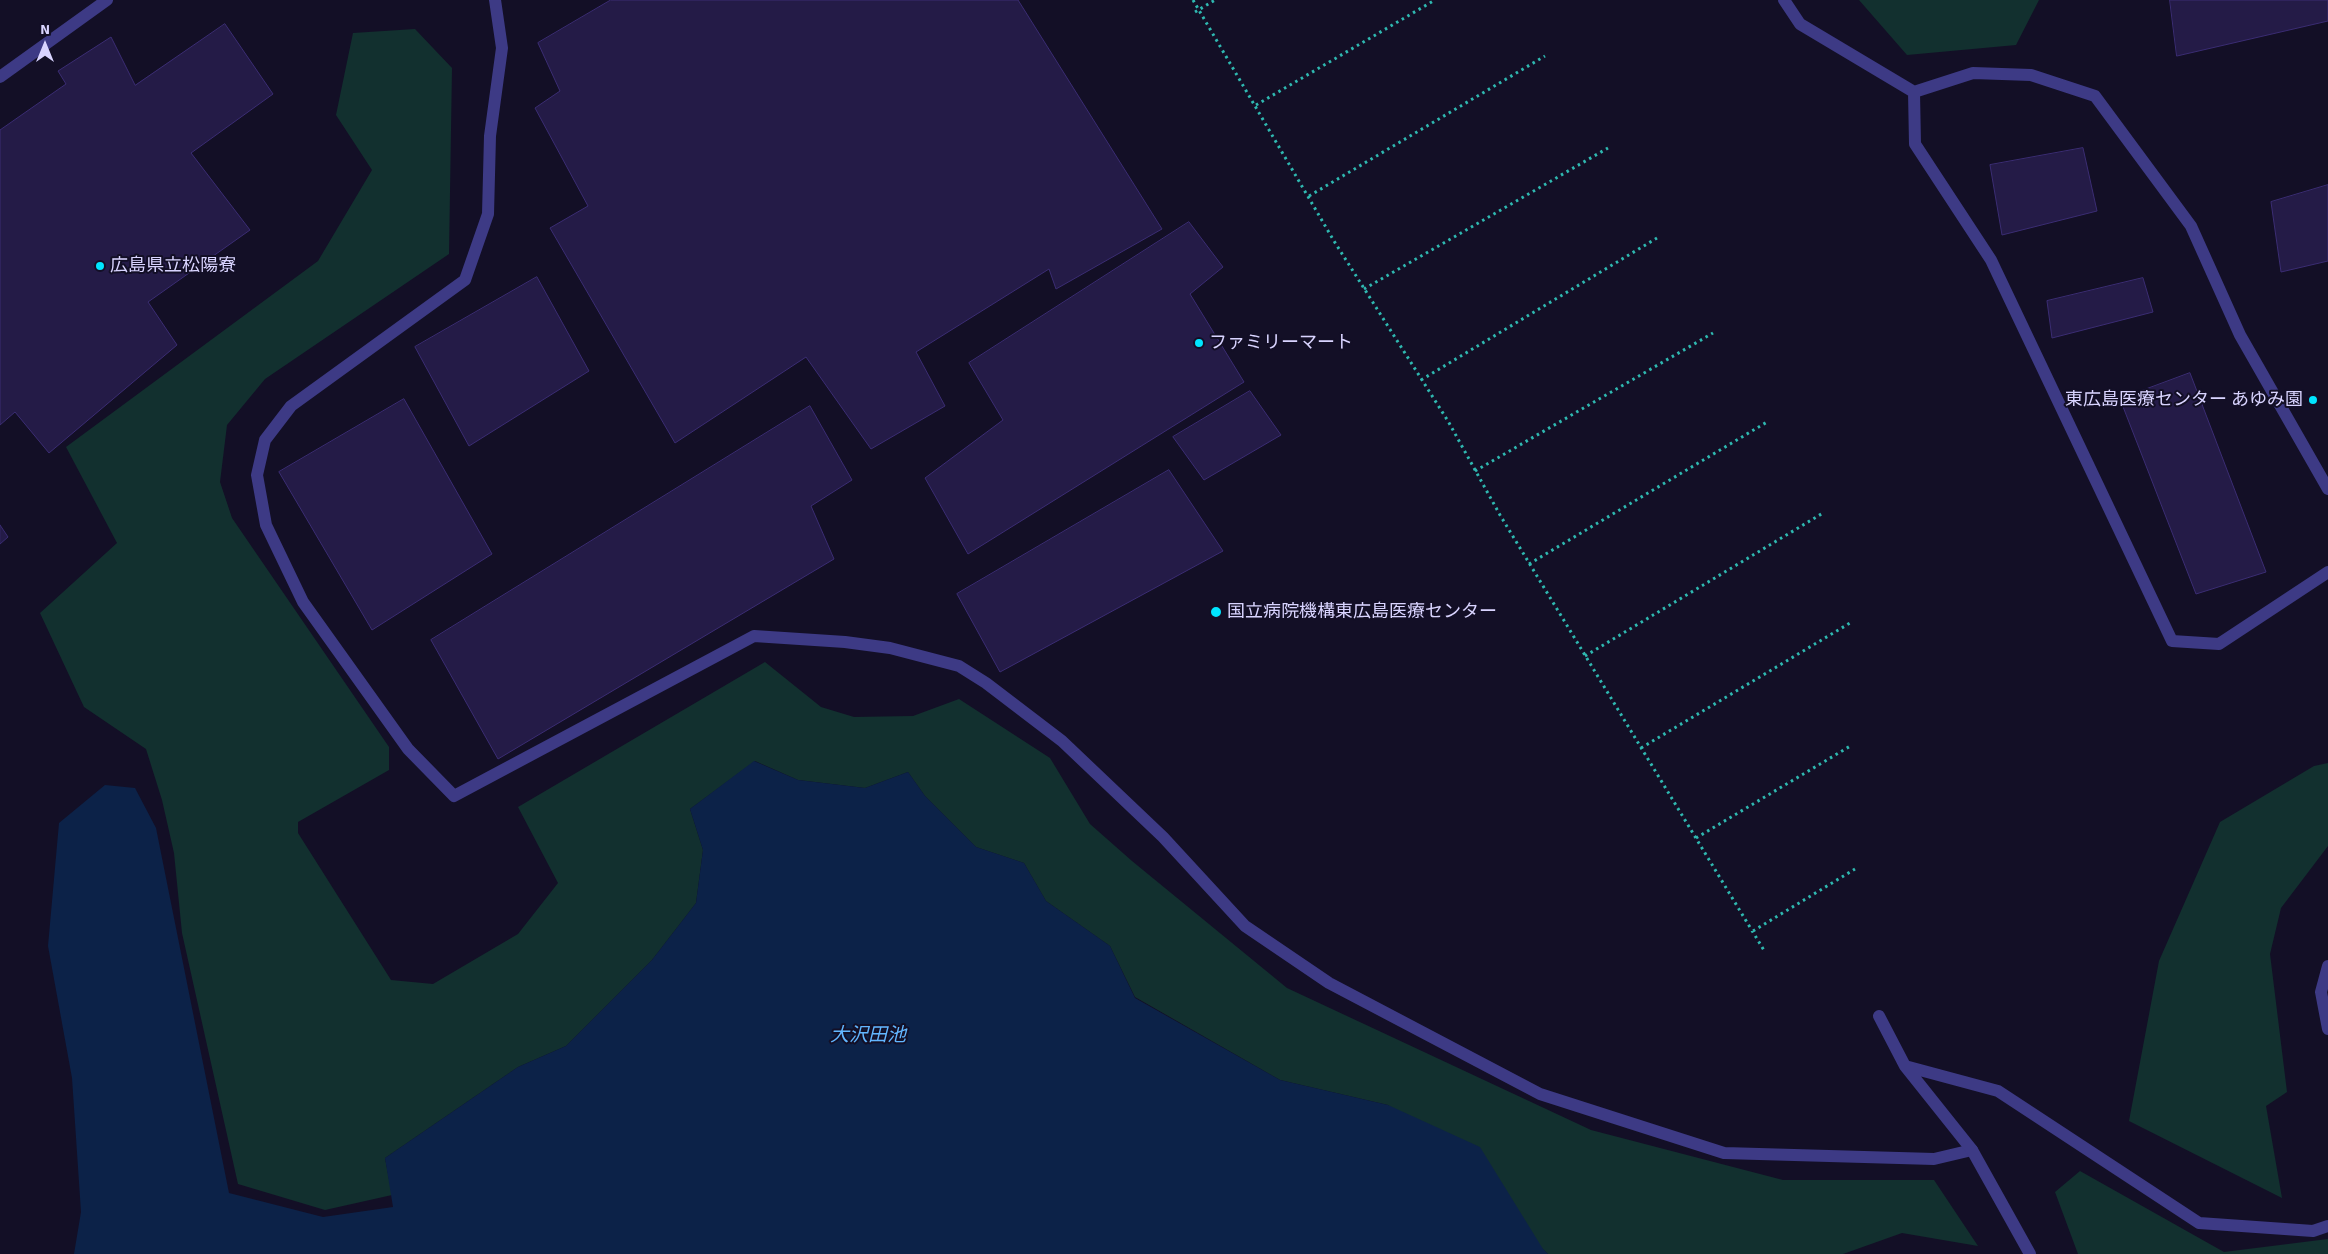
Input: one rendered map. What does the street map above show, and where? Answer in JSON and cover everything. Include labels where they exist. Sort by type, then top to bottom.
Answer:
[{"type":"street","points":[[0,77],[107,0]]},
{"type":"street","points":[[495,0],[502,48],[490,136],[488,214],[465,280],[291,406],[265,440],[257,475],[266,524],[303,602],[408,750],[454,796],[754,636],[845,642],[915,654],[959,666],[986,683],[1062,741],[1163,837],[1245,926],[1329,983],[1540,1094],[1724,1153],[1934,1159],[1972,1150]]},
{"type":"street","points":[[1784,0],[1800,24],[1914,92],[1973,73],[2032,75],[2095,96],[2191,226],[2240,336],[2328,489]]},
{"type":"street","points":[[1914,92],[1915,144],[1991,260],[2172,641],[2219,644],[2328,572]]},
{"type":"street","points":[[2328,966],[2321,992],[2328,1029]]},
{"type":"street","points":[[1879,1016],[1905,1066],[1972,1150],[2030,1254]]},
{"type":"street","points":[[1905,1066],[1998,1091],[2199,1223],[2313,1231],[2328,1226]]},
{"type":"path","points":[[1193,0],[1364,289],[1448,421],[1529,564],[1765,952]]},
{"type":"path","points":[[1195,12],[1216,0]]},
{"type":"path","points":[[1256,105],[1435,0]]},
{"type":"path","points":[[1308,196],[1545,56]]},
{"type":"path","points":[[1364,289],[1608,148]]},
{"type":"path","points":[[1421,380],[1656,238]]},
{"type":"path","points":[[1475,471],[1713,333]]},
{"type":"path","points":[[1529,564],[1767,422]]},
{"type":"path","points":[[1585,656],[1823,513]]},
{"type":"path","points":[[1641,748],[1850,623]]},
{"type":"path","points":[[1696,838],[1852,745]]},
{"type":"path","points":[[1752,931],[1855,869]]},
{"type":"green space","points":[[1859,0],[2039,0],[2016,45],[1907,55]]},
{"type":"green space","points":[[415,29],[452,68],[449,254],[265,379],[227,425],[220,482],[232,518],[389,747],[389,770],[298,822],[298,833],[391,980],[433,984],[518,934],[558,883],[518,807],[765,662],[821,707],[854,717],[913,716],[959,699],[1050,758],[1090,824],[1132,861],[1287,988],[1591,1130],[1783,1180],[1934,1180],[1978,1246],[1902,1233],[1843,1254],[1548,1254],[1388,1105],[1280,1080],[1135,997],[1110,946],[1046,901],[1024,863],[976,847],[925,796],[908,772],[865,788],[798,780],[755,761],[690,809],[703,850],[696,903],[652,960],[566,1046],[518,1067],[385,1158],[392,1195],[325,1210],[238,1184],[182,933],[174,853],[162,800],[146,749],[84,707],[40,613],[117,543],[66,447],[318,261],[372,170],[336,115],[353,33]]},
{"type":"green space","points":[[2328,763],[2328,846],[2281,908],[2270,954],[2287,1092],[2266,1106],[2282,1198],[2129,1121],[2159,961],[2220,822],[2314,766]]},
{"type":"green space","points":[[2080,1171],[2224,1252],[2328,1239],[2328,1254],[2078,1254],[2055,1192]]},
{"type":"water","name":"大沢田池","points":[[754,761],[798,780],[865,788],[908,772],[925,796],[976,847],[1024,863],[1046,901],[1110,946],[1135,998],[1280,1080],[1388,1105],[1480,1147],[1543,1249],[1548,1254],[74,1254],[81,1212],[72,1078],[48,946],[59,823],[105,785],[135,788],[156,828],[229,1193],[323,1217],[393,1207],[385,1158],[518,1067],[566,1046],[652,960],[696,903],[703,850],[690,809]]},
{"type":"building","points":[[611,0],[1018,0],[1162,229],[1056,289],[1049,269],[916,352],[945,406],[871,449],[806,357],[675,443],[550,228],[588,206],[535,108],[560,91],[538,43]]},
{"type":"building","points":[[2170,0],[2328,0],[2328,21],[2177,56]]},
{"type":"building","name":"広島県立松陽寮","points":[[225,24],[273,94],[191,153],[250,230],[148,302],[177,345],[49,453],[15,412],[0,425],[0,130],[66,84],[58,71],[111,37],[135,85]]},
{"type":"building","points":[[2083,148],[2097,211],[2002,235],[1990,165]]},
{"type":"building","points":[[2328,185],[2328,261],[2281,272],[2271,202]]},
{"type":"building","points":[[1189,222],[1223,267],[1190,294],[1244,382],[968,554],[925,478],[1003,420],[969,363]]},
{"type":"building","points":[[537,277],[589,371],[469,446],[415,347]]},
{"type":"building","points":[[2143,278],[2153,312],[2052,338],[2047,301]]},
{"type":"building","points":[[2190,373],[2266,572],[2196,594],[2120,399]]},
{"type":"building","points":[[1250,391],[1281,435],[1204,480],[1173,437]]},
{"type":"building","points":[[404,399],[492,554],[372,630],[279,472]]},
{"type":"building","points":[[810,406],[852,480],[811,506],[834,559],[498,759],[431,640]]},
{"type":"building","points":[[1169,470],[1223,551],[1000,672],[957,594]]},
{"type":"building","points":[[0,525],[8,537],[0,544]]},
{"type":"place","name":"広島県立松陽寮","points":[[100,266]]},
{"type":"place","name":"ファミリーマート","points":[[1199,343]]},
{"type":"place","name":"東広島医療センター あゆみ園","points":[[2313,400]]},
{"type":"place","name":"国立病院機構東広島医療センター","points":[[1216,612]]}]
